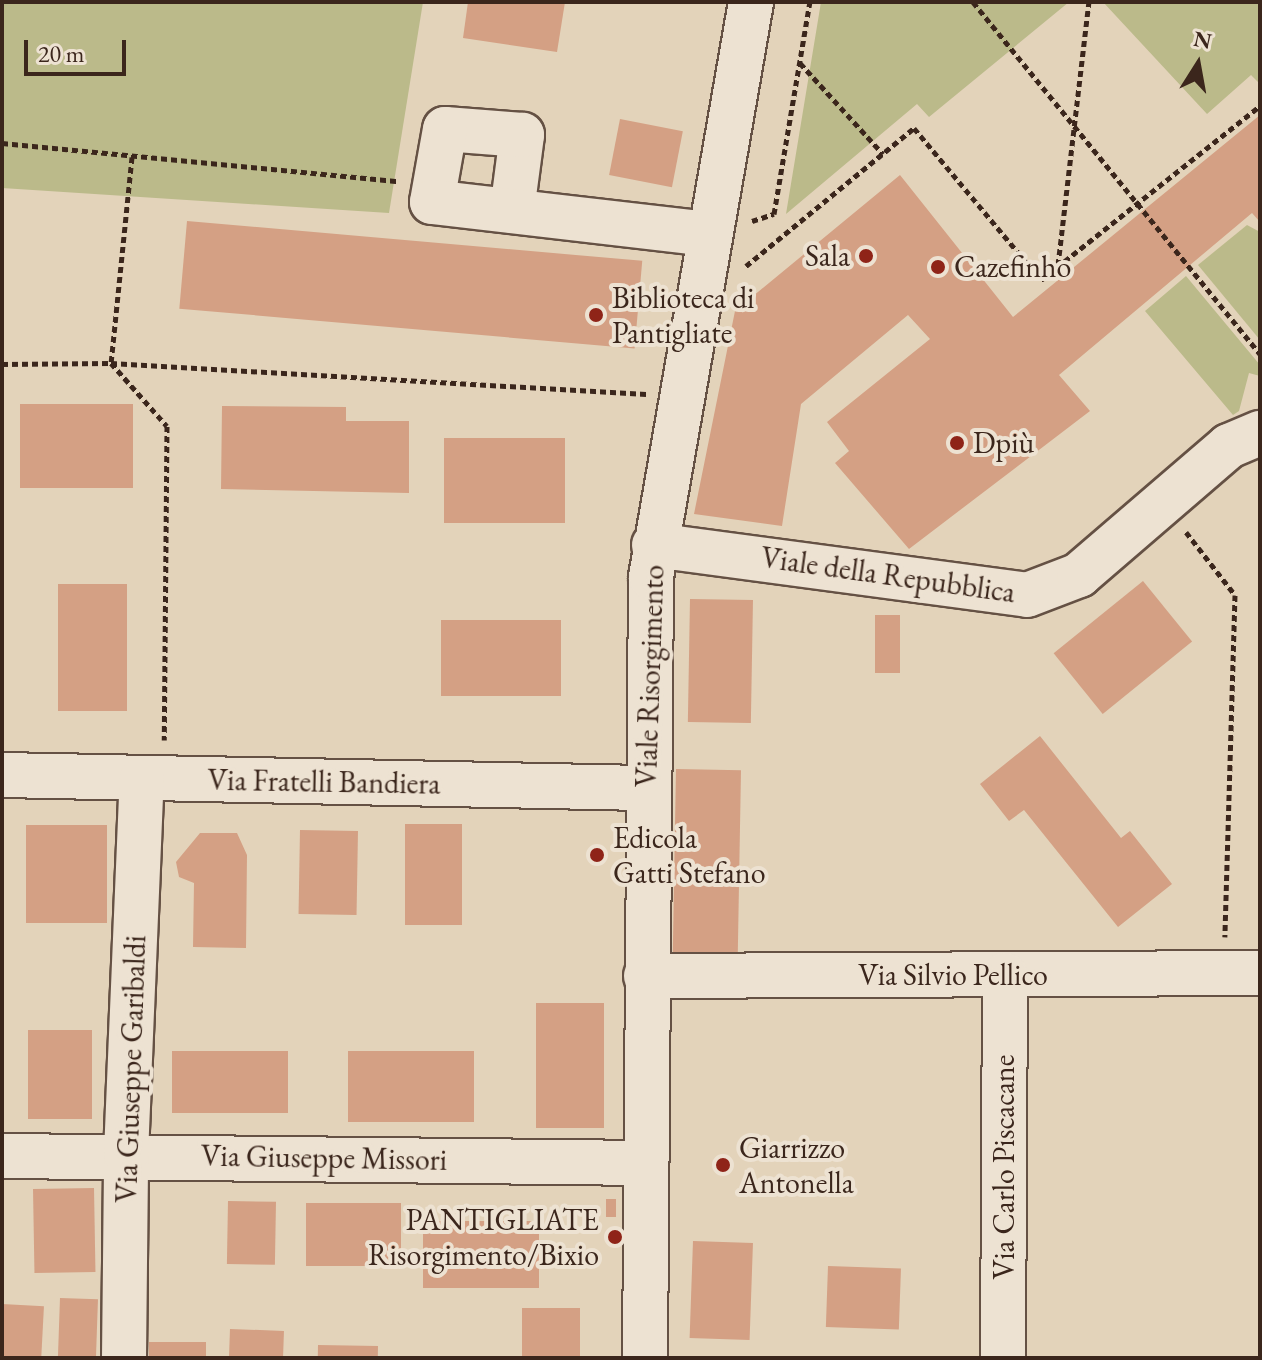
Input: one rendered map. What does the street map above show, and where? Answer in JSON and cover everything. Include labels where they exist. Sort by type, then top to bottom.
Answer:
[{"type":"street","name":"Viale Risorgimento","points":[[645,1358],[646,788],[654,545],[751,2]]},
{"type":"street","points":[[512,211],[522,135],[445,129],[432,202],[512,211],[706,250]]},
{"type":"street","name":"Viale della Repubblica","points":[[654,545],[943,573],[1027,595],[1079,575],[1229,446],[1260,433]]},
{"type":"street","name":"Via Fratelli Bandiera","points":[[2,775],[646,788]]},
{"type":"street","name":"Via Giuseppe Garibaldi","points":[[124,1358],[126,1154],[153,780]]},
{"type":"street","name":"Via Silvio Pellico","points":[[646,976],[1242,974]]},
{"type":"street","name":"Via Carlo Piscacane","points":[[1003,1358],[1005,975]]},
{"type":"street","name":"Via Giuseppe Missori","points":[[2,1156],[126,1154],[646,1163]]},
{"type":"path","points":[[706,250],[774,214],[810,2]]},
{"type":"path","points":[[973,2],[1260,354]]},
{"type":"path","points":[[1058,266],[1089,2]]},
{"type":"path","points":[[799,62],[883,154]]},
{"type":"path","points":[[706,250],[743,269],[914,128],[1041,280],[1260,106]]},
{"type":"path","points":[[2,143],[402,181],[432,202]]},
{"type":"path","points":[[132,157],[111,363],[167,426],[153,780]]},
{"type":"path","points":[[2,364],[111,363],[621,391]]},
{"type":"path","points":[[1163,503],[1235,595],[1242,974]]},
{"type":"shaded area","points":[[2,2],[423,2],[389,213],[2,188]]},
{"type":"shaded area","points":[[821,2],[1069,2],[929,117],[917,104],[786,214]]},
{"type":"shaded area","points":[[1103,2],[1260,2],[1260,84],[1251,75],[1207,114]]},
{"type":"shaded area","points":[[1247,225],[1260,232],[1260,340],[1198,265]]},
{"type":"shaded area","points":[[1186,276],[1260,365],[1260,376],[1249,373],[1239,411],[1233,415],[1145,311]]},
{"type":"building","points":[[468,2],[565,2],[557,52],[463,38]]},
{"type":"building","points":[[1260,115],[1260,222],[1252,213],[1059,375],[1090,411],[909,549],[835,463],[849,451],[827,422],[930,339],[908,315],[801,404],[782,526],[694,514],[735,311],[900,175],[1013,317]]},
{"type":"building","points":[[620,119],[683,131],[672,187],[609,175]]},
{"type":"building","points":[[187,221],[642,261],[635,348],[179,309]]},
{"type":"building","points":[[20,404],[133,404],[133,488],[20,488]]},
{"type":"building","points":[[222,406],[346,407],[346,421],[409,421],[409,493],[221,489]]},
{"type":"building","points":[[444,438],[565,438],[565,523],[444,523]]},
{"type":"building","points":[[1143,581],[1192,642],[1103,714],[1054,653]]},
{"type":"building","points":[[58,584],[127,584],[127,711],[58,711]]},
{"type":"building","points":[[690,599],[753,600],[751,723],[688,722]]},
{"type":"building","points":[[875,615],[900,615],[900,673],[875,673]]},
{"type":"building","points":[[441,620],[561,620],[561,696],[441,696]]},
{"type":"building","points":[[1040,736],[1121,838],[1130,831],[1172,884],[1118,927],[1024,810],[1009,821],[980,784]]},
{"type":"building","points":[[676,769],[741,770],[738,955],[673,954]]},
{"type":"building","points":[[405,824],[462,824],[462,925],[405,925]]},
{"type":"building","points":[[26,825],[107,825],[107,923],[26,923]]},
{"type":"building","points":[[300,830],[358,831],[357,915],[299,914]]},
{"type":"building","points":[[200,833],[237,833],[247,855],[246,948],[193,947],[194,883],[179,877],[176,862]]},
{"type":"building","points":[[536,1003],[604,1003],[604,1128],[536,1128]]},
{"type":"building","points":[[28,1030],[92,1030],[92,1119],[28,1119]]},
{"type":"building","points":[[172,1051],[288,1051],[288,1113],[172,1113]]},
{"type":"building","points":[[348,1051],[474,1051],[474,1122],[348,1122]]},
{"type":"building","points":[[94,1188],[95,1272],[34,1273],[33,1189]]},
{"type":"building","points":[[606,1199],[616,1199],[616,1217],[606,1217]]},
{"type":"building","points":[[228,1201],[276,1202],[275,1265],[227,1264]]},
{"type":"building","points":[[306,1203],[401,1203],[401,1266],[306,1266]]},
{"type":"building","points":[[423,1221],[539,1221],[539,1288],[423,1288]]},
{"type":"building","points":[[693,1241],[753,1243],[750,1340],[690,1338]]},
{"type":"building","points":[[828,1266],[901,1269],[899,1330],[826,1327]]},
{"type":"building","points":[[60,1298],[98,1299],[96,1358],[58,1358]]},
{"type":"building","points":[[2,1304],[44,1306],[41,1358],[2,1358]]},
{"type":"building","points":[[522,1308],[580,1308],[580,1358],[522,1358]]},
{"type":"building","points":[[230,1329],[284,1331],[283,1358],[229,1358]]},
{"type":"building","points":[[149,1342],[206,1342],[206,1358],[149,1358]]},
{"type":"building","points":[[318,1345],[378,1346],[378,1358],[318,1358]]},
{"type":"place","name":"Sala","points":[[866,256]]},
{"type":"place","name":"Cazefinho","points":[[938,267]]},
{"type":"place","name":"Biblioteca di Pantigliate","points":[[596,315]]},
{"type":"place","name":"Dpiù","points":[[957,443]]},
{"type":"place","name":"Edicola Gatti Stefano","points":[[597,855]]},
{"type":"place","name":"Giarrizzo Antonella","points":[[723,1165]]},
{"type":"place","name":"PANTIGLIATE Risorgimento/Bixio","points":[[615,1237]]}]
